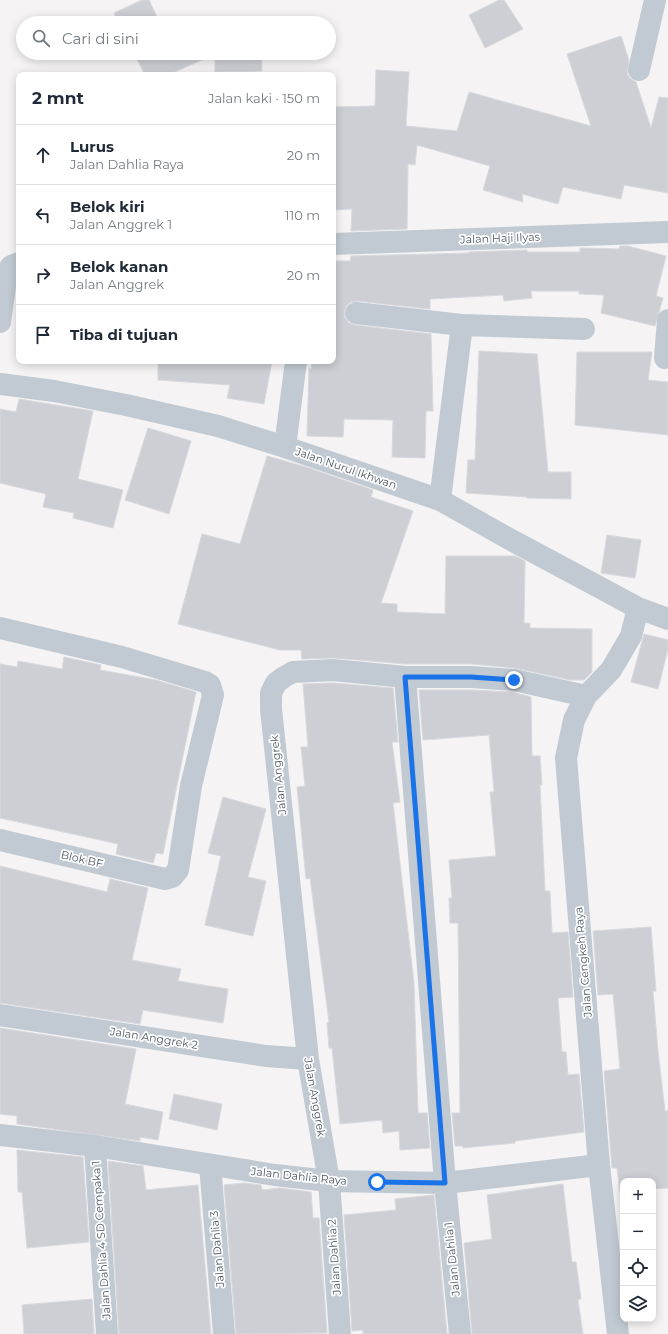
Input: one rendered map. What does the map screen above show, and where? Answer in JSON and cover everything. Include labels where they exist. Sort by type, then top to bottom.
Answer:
[{"type":"street","points":[[639,70],[655,0]]},
{"type":"street","name":"Jalan Haji Ilyas","points":[[336,244],[668,232]]},
{"type":"street","points":[[0,322],[7,272],[11,266],[16,264]]},
{"type":"street","points":[[356,313],[462,325],[584,329]]},
{"type":"street","points":[[665,358],[668,320]]},
{"type":"street","points":[[440,500],[462,325]]},
{"type":"street","points":[[285,447],[296,364]]},
{"type":"street","name":"Jalan Nurul Ikhwan","points":[[0,384],[54,391],[126,405],[218,426],[285,447],[440,500],[638,608],[668,619]]},
{"type":"street","name":"Jalan Cengkeh Raya","points":[[618,1334],[599,1165],[566,758],[574,720],[586,696],[611,670],[631,636],[638,608]]},
{"type":"street","name":"Blok BF","points":[[0,628],[122,657],[205,682],[210,685],[212,695],[191,786],[178,870],[172,877],[165,879],[0,840]]},
{"type":"street","name":"Jalan Anggrek","points":[[329,1181],[308,1059],[271,709],[271,693],[276,683],[293,672],[332,670],[405,677],[471,677],[514,680],[586,696]]},
{"type":"street","name":"Jalan Dahlia 1","points":[[405,677],[445,1183],[460,1334]]},
{"type":"street","name":"Jalan Anggrek 2","points":[[0,1015],[266,1056],[308,1059]]},
{"type":"street","name":"Jalan Dahlia Raya","points":[[0,1135],[95,1146],[275,1175],[329,1181],[445,1183],[599,1165]]},
{"type":"street","name":"Jalan Dahlia 4 SD Cempaka 1","points":[[95,1146],[107,1334]]},
{"type":"street","name":"Jalan Dahlia 3","points":[[210,1165],[224,1334]]},
{"type":"street","name":"Jalan Dahlia 2","points":[[329,1181],[340,1334]]},
{"type":"building","points":[[142,0],[149,0],[157,16],[116,16],[114,13]]},
{"type":"building","points":[[499,0],[504,0],[523,29],[485,48],[469,15]]},
{"type":"building","points":[[621,36],[629,60],[627,74],[636,82],[651,128],[659,97],[668,98],[668,193],[624,185],[621,199],[563,187],[558,204],[522,194],[523,202],[483,190],[490,166],[417,145],[415,165],[408,164],[407,229],[351,231],[352,209],[336,210],[336,107],[375,106],[376,70],[409,72],[406,126],[457,131],[469,92],[591,126],[567,54]]},
{"type":"building","points":[[138,60],[202,60],[175,72],[144,72]]},
{"type":"building","points":[[215,60],[261,60],[262,71],[215,72]]},
{"type":"building","points":[[620,246],[628,246],[666,256],[656,296],[663,298],[655,326],[601,313],[604,295],[579,294],[579,291],[531,291],[532,298],[504,301],[503,295],[430,299],[430,309],[357,301],[351,302],[346,306],[344,312],[345,318],[349,323],[431,334],[433,411],[426,411],[425,458],[392,457],[393,420],[344,419],[343,437],[307,436],[309,368],[311,369],[312,364],[336,364],[336,261],[350,261],[351,256],[527,250],[527,252],[580,252],[580,248],[619,249]]},
{"type":"building","points":[[479,351],[537,354],[548,472],[571,472],[571,499],[527,498],[466,493],[468,460],[475,460]]},
{"type":"building","points":[[577,352],[652,352],[648,380],[668,382],[668,435],[575,425]]},
{"type":"building","points":[[158,364],[271,364],[264,404],[227,398],[230,385],[158,380]]},
{"type":"building","points":[[19,399],[93,411],[78,479],[123,490],[113,528],[73,518],[74,513],[43,507],[46,494],[0,483],[0,409],[16,412]]},
{"type":"building","points":[[148,428],[191,441],[169,514],[125,500]]},
{"type":"building","points":[[267,456],[306,467],[373,490],[371,497],[413,511],[381,603],[397,604],[397,612],[445,614],[446,556],[515,556],[525,561],[524,623],[530,623],[530,628],[592,629],[592,672],[584,680],[570,680],[515,668],[471,664],[406,664],[334,658],[302,659],[301,650],[280,650],[178,624],[202,534],[240,544]]},
{"type":"building","points":[[607,535],[641,540],[635,578],[601,573]]},
{"type":"building","points":[[644,634],[668,640],[668,649],[658,689],[631,682]]},
{"type":"building","points":[[64,657],[101,665],[100,670],[156,680],[196,692],[163,854],[156,853],[153,863],[116,854],[118,844],[0,818],[0,664],[17,667],[18,661],[62,669]]},
{"type":"building","points":[[333,683],[393,688],[398,742],[392,742],[400,802],[393,803],[414,983],[418,1113],[427,1113],[430,1148],[400,1150],[399,1131],[383,1133],[382,1120],[340,1124],[332,1048],[329,1048],[327,1023],[329,1022],[310,878],[306,879],[297,787],[305,786],[301,747],[308,747],[303,684]]},
{"type":"building","points":[[419,690],[512,692],[531,697],[532,756],[540,756],[545,891],[550,891],[552,933],[568,932],[573,997],[558,998],[562,1052],[566,1052],[568,1075],[579,1074],[584,1132],[515,1141],[515,1143],[463,1148],[463,1146],[455,1146],[452,1113],[460,1113],[458,923],[450,923],[449,898],[452,898],[449,860],[496,856],[490,792],[494,792],[489,735],[423,740]]},
{"type":"building","points":[[223,797],[266,809],[248,877],[266,881],[253,936],[205,925],[221,856],[208,853]]},
{"type":"building","points":[[0,866],[107,892],[110,879],[148,888],[132,960],[181,969],[178,981],[228,989],[223,1023],[143,1010],[140,1024],[0,1003]]},
{"type":"building","points":[[651,927],[656,991],[653,991],[658,1051],[665,1111],[668,1111],[668,1188],[656,1189],[656,1178],[620,1178],[620,1193],[617,1168],[612,1168],[604,1071],[620,1069],[613,994],[598,995],[593,931]]},
{"type":"building","points":[[0,1028],[136,1049],[125,1104],[163,1112],[158,1140],[140,1137],[140,1141],[17,1124],[17,1116],[0,1114]]},
{"type":"building","points":[[174,1094],[222,1104],[217,1130],[169,1119]]},
{"type":"building","points":[[17,1150],[83,1157],[89,1242],[27,1248],[22,1192],[18,1192]]},
{"type":"building","points":[[108,1161],[143,1166],[146,1190],[198,1185],[211,1334],[119,1334]]},
{"type":"building","points":[[245,1183],[261,1185],[262,1190],[280,1188],[311,1192],[313,1218],[319,1218],[327,1333],[236,1334],[224,1185]]},
{"type":"building","points":[[563,1184],[572,1262],[576,1262],[581,1299],[578,1300],[583,1334],[472,1334],[464,1243],[492,1239],[487,1195]]},
{"type":"building","points":[[434,1195],[447,1334],[363,1334],[363,1330],[352,1331],[344,1215],[396,1210],[395,1199]]},
{"type":"building","points":[[92,1299],[94,1334],[24,1334],[22,1305]]},
{"type":"route","points":[[377,1182],[445,1183],[405,677],[471,677],[514,680]]}]
